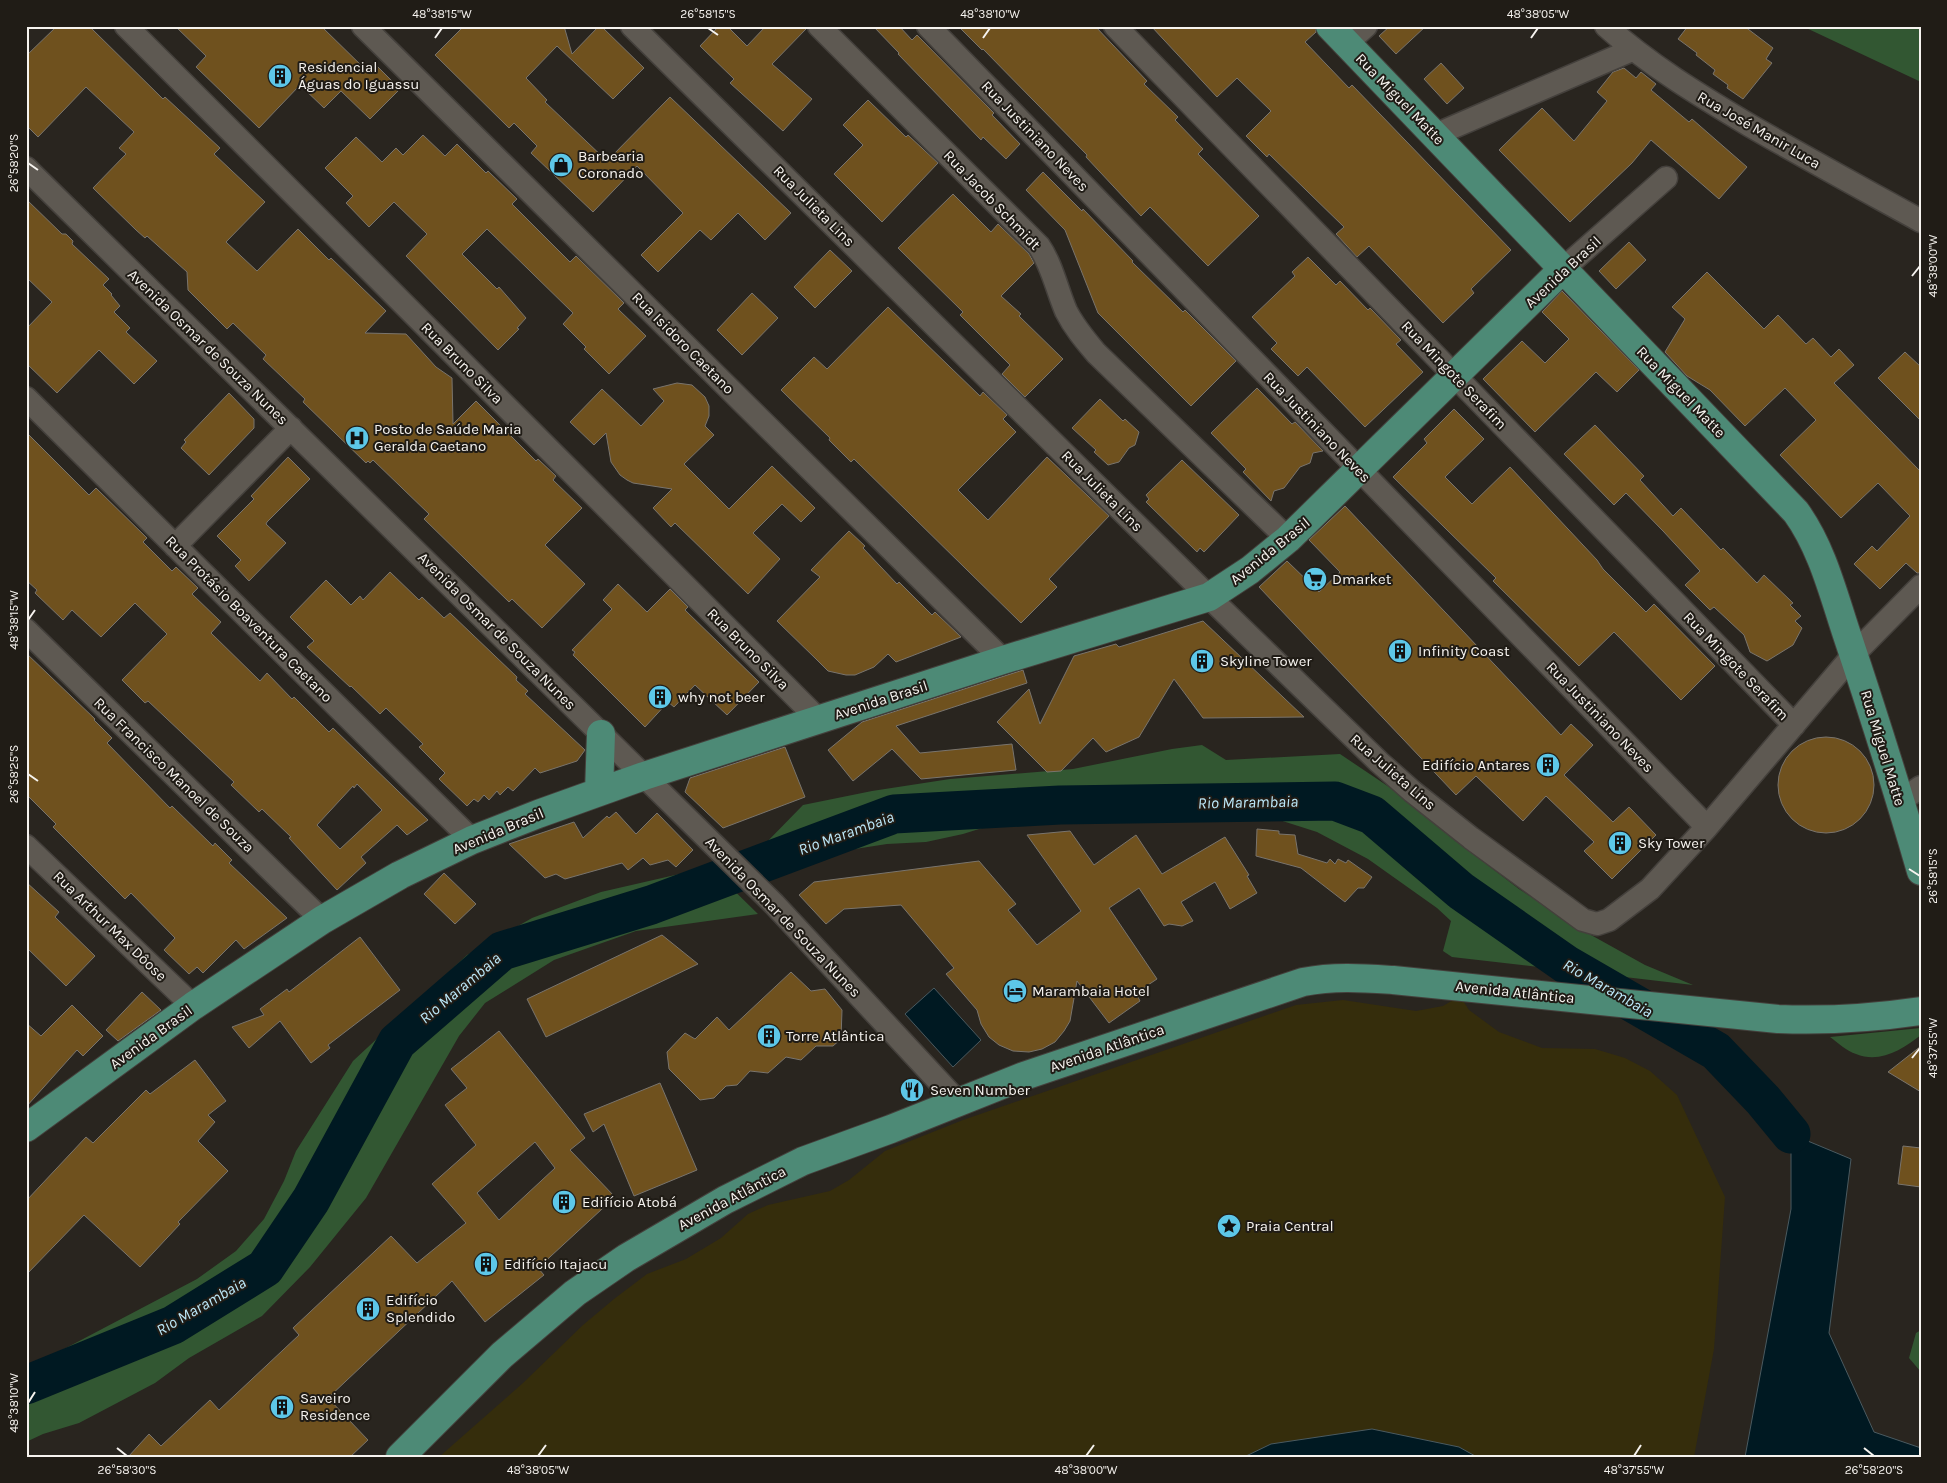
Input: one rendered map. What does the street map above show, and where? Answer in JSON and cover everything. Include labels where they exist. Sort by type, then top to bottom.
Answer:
[{"type":"main road","name":"Rua Miguel Matte","points":[[1347,32],[1435,135],[1796,512],[1809,530],[1818,549],[1854,654],[1910,794],[1921,871]]},
{"type":"main road","name":"Avenida Brasil","points":[[26,1128],[193,1006],[322,920],[400,875],[472,840],[644,776],[1003,660],[1209,597],[1250,570],[1288,539],[1563,269]]},
{"type":"main road","points":[[599,792],[601,734]]},
{"type":"main road","name":"Avenida Atlântica","points":[[400,1457],[502,1355],[576,1293],[626,1258],[725,1200],[803,1160],[892,1129],[1024,1076],[1303,982],[1348,977],[1392,980],[1778,1018],[1848,1020],[1921,1011]]},
{"type":"street","name":"Rua Bruno Silva","points":[[126,26],[820,720]]},
{"type":"street","name":"Rua Isidoro Caetano","points":[[363,26],[1003,660]]},
{"type":"street","name":"Rua Julieta Lins","points":[[632,26],[1209,597],[1379,762],[1413,792],[1479,844],[1584,920],[1598,924],[1609,920],[1650,889],[1707,827]]},
{"type":"street","name":"Rua Jacob Schmidt","points":[[819,26],[1039,246],[1045,255],[1066,312],[1077,331],[1096,353],[1288,539]]},
{"type":"street","name":"Rua Justiniano Neves","points":[[928,26],[1707,827]]},
{"type":"street","name":"Rua Mingote Serafim","points":[[1115,26],[1794,724]]},
{"type":"street","name":"Rua José Manir Luca","points":[[1606,26],[1632,50],[1680,83],[1921,221]]},
{"type":"street","points":[[1435,135],[1632,50]]},
{"type":"street","name":"Avenida Osmar de Souza Nunes","points":[[26,168],[774,904],[958,1102]]},
{"type":"street","name":"Avenida Brasil","points":[[1563,269],[1666,178]]},
{"type":"street","name":"Rua Protásio Boaventura Caetano","points":[[26,398],[472,840]]},
{"type":"street","points":[[175,546],[291,428]]},
{"type":"street","points":[[1707,827],[1854,654],[1921,586]]},
{"type":"street","name":"Rua Francisco Manoel de Souza","points":[[26,630],[322,920]]},
{"type":"street","name":"Rua Arthur Max Dôose","points":[[26,846],[193,1006]]},
{"type":"green space","points":[[1802,26],[1921,26],[1921,82]]},
{"type":"green space","points":[[1202,745],[1226,760],[1340,754],[1395,791],[1519,889],[1591,935],[1645,965],[1693,985],[1452,957],[1443,951],[1451,921],[1437,908],[1368,859],[1317,832],[1267,816],[1222,807],[1153,810],[1108,817],[1065,816],[1011,819],[963,834],[926,842],[887,844],[810,856],[783,872],[758,851],[803,805],[872,791],[950,779],[1073,769],[1172,749]]},
{"type":"green space","points":[[710,867],[758,914],[636,931],[554,960],[485,1003],[459,1036],[366,1198],[310,1267],[262,1316],[189,1358],[155,1383],[79,1423],[43,1434],[26,1442],[26,1369],[197,1279],[236,1251],[264,1219],[284,1181],[296,1151],[353,1061],[467,955],[532,918],[601,892]]},
{"type":"green space","points":[[1921,1028],[1921,1035],[1899,1050],[1891,1054],[1874,1057],[1865,1057],[1853,1053],[1830,1037]]},
{"type":"green space","points":[[1921,1330],[1921,1372],[1909,1358],[1916,1333]]},
{"type":"sand","name":"Praia Central","points":[[1460,996],[1469,1010],[1499,1032],[1542,1048],[1595,1049],[1625,1058],[1650,1071],[1677,1095],[1725,1197],[1714,1349],[1694,1457],[1477,1457],[1459,1447],[1271,1444],[1244,1457],[439,1457],[523,1383],[583,1325],[647,1274],[686,1259],[721,1238],[748,1214],[768,1205],[830,1191],[849,1180],[885,1151],[963,1120],[1296,1005],[1343,1000],[1416,1011],[1443,1006]]},
{"type":"water","points":[[934,988],[981,1040],[953,1067],[905,1014]]},
{"type":"water","points":[[1791,1134],[1851,1159],[1829,1333],[1874,1432],[1921,1448],[1921,1457],[1745,1457],[1791,1209]]},
{"type":"water","points":[[1372,1429],[1459,1447],[1477,1457],[1244,1457],[1271,1444]]},
{"type":"building","points":[[57,26],[89,26],[163,99],[165,97],[220,148],[214,154],[265,202],[226,242],[257,271],[298,229],[329,260],[331,258],[386,311],[365,333],[406,334],[436,367],[452,378],[453,424],[476,401],[536,461],[538,459],[556,476],[553,480],[582,508],[545,545],[585,584],[542,628],[512,599],[509,602],[424,519],[429,514],[373,460],[370,463],[368,461],[366,463],[303,402],[305,399],[263,359],[266,355],[233,323],[227,329],[188,290],[187,272],[147,236],[145,238],[136,230],[93,188],[126,154],[119,148],[134,132],[86,87],[38,137],[26,125],[26,56]]},
{"type":"building","name":"Residencial Águas do Iguassu","points":[[175,26],[321,26],[367,71],[374,63],[400,89],[370,119],[341,91],[324,108],[300,85],[259,128],[196,67],[206,56]]},
{"type":"building","points":[[464,26],[564,26],[572,54],[601,26],[644,68],[613,99],[557,46],[526,78],[547,100],[545,102],[607,161],[670,97],[791,213],[765,240],[738,213],[711,240],[700,230],[658,272],[641,255],[683,213],[637,166],[593,212],[531,153],[537,146],[514,123],[509,128],[435,55]]},
{"type":"building","points":[[719,26],[727,26],[747,46],[766,26],[806,26],[806,29],[772,64],[812,99],[783,131],[730,83],[734,79],[700,46]]},
{"type":"building","points":[[873,26],[899,26],[912,40],[917,35],[994,113],[992,115],[1020,144],[1006,159],[983,137],[981,140]]},
{"type":"building","points":[[958,26],[1095,26],[1147,81],[1144,84],[1178,117],[1175,120],[1203,149],[1198,154],[1259,216],[1208,266],[1150,207],[1141,216],[1086,157],[1087,155]]},
{"type":"building","points":[[1151,26],[1315,26],[1316,32],[1305,42],[1349,88],[1352,85],[1511,250],[1471,289],[1474,293],[1443,323],[1369,246],[1357,257],[1336,234],[1344,227],[1269,154],[1267,157],[1246,136],[1271,111],[1237,78],[1217,97]]},
{"type":"building","points":[[1390,26],[1426,26],[1396,54],[1379,36]]},
{"type":"building","points":[[1688,26],[1744,26],[1773,48],[1766,59],[1772,63],[1743,99],[1727,88],[1728,85],[1713,74],[1715,70],[1678,39]]},
{"type":"building","points":[[1441,63],[1464,88],[1447,104],[1424,79]]},
{"type":"building","points":[[1624,68],[1636,78],[1641,72],[1656,84],[1651,90],[1689,122],[1692,119],[1747,167],[1719,199],[1651,140],[1632,163],[1570,222],[1499,150],[1542,108],[1574,141],[1607,101],[1597,92],[1613,72]]},
{"type":"building","points":[[868,100],[906,137],[908,135],[938,163],[882,222],[834,174],[863,145],[843,125]]},
{"type":"building","points":[[423,135],[445,156],[457,144],[486,173],[488,171],[517,199],[512,204],[570,262],[576,256],[624,303],[618,309],[646,336],[609,374],[563,324],[573,313],[487,229],[462,254],[497,289],[499,287],[526,318],[517,328],[519,329],[498,350],[406,256],[427,234],[394,202],[369,227],[346,203],[353,196],[325,168],[356,137],[382,162],[396,148],[403,155]]},
{"type":"building","points":[[1043,172],[1082,211],[1083,209],[1132,262],[1183,312],[1185,310],[1236,361],[1191,406],[1098,313],[1065,230],[1026,190]]},
{"type":"building","points":[[953,194],[991,232],[998,224],[1029,254],[1034,263],[1001,296],[1021,314],[1019,316],[1063,359],[1025,397],[1002,374],[1010,365],[960,315],[963,312],[898,248]]},
{"type":"building","points":[[26,199],[62,234],[66,234],[73,241],[72,244],[109,279],[103,285],[120,306],[114,312],[130,328],[126,332],[157,361],[134,384],[99,350],[57,393],[26,363],[26,329],[52,302],[26,277]]},
{"type":"building","points":[[1629,242],[1646,260],[1616,289],[1599,271]]},
{"type":"building","points":[[830,250],[852,271],[815,308],[794,287]]},
{"type":"building","points":[[1308,257],[1336,285],[1340,281],[1368,310],[1370,308],[1401,340],[1396,344],[1423,372],[1365,427],[1307,367],[1298,376],[1271,349],[1277,343],[1252,317],[1295,276],[1292,272]]},
{"type":"building","points":[[1707,272],[1764,329],[1778,315],[1806,344],[1813,338],[1831,357],[1839,349],[1854,365],[1834,383],[1921,472],[1921,573],[1917,573],[1906,563],[1880,589],[1854,564],[1872,546],[1877,551],[1910,516],[1878,483],[1841,518],[1780,455],[1816,420],[1785,388],[1745,426],[1710,390],[1687,376],[1665,352],[1685,319],[1672,307]]},
{"type":"building","points":[[1562,291],[1639,370],[1617,392],[1596,372],[1535,432],[1483,379],[1522,341],[1545,363],[1569,339],[1542,312]]},
{"type":"building","points":[[752,293],[778,318],[742,355],[717,330]]},
{"type":"building","points":[[888,307],[980,396],[983,392],[1007,415],[1003,419],[1016,432],[958,490],[988,520],[1047,457],[1109,516],[1049,579],[1057,587],[1021,623],[854,459],[851,462],[829,440],[830,438],[781,390],[814,357],[827,369]]},
{"type":"building","points":[[1905,352],[1921,367],[1921,421],[1878,378]]},
{"type":"building","points":[[677,383],[692,385],[705,397],[709,406],[709,416],[705,426],[714,435],[684,464],[729,509],[772,466],[815,508],[801,522],[782,504],[753,533],[780,559],[748,594],[675,523],[671,527],[653,508],[672,489],[633,483],[627,480],[620,475],[611,462],[606,433],[594,445],[570,422],[602,389],[641,426],[664,401],[653,389]]},
{"type":"building","points":[[1257,388],[1292,424],[1295,422],[1323,451],[1313,453],[1310,463],[1300,467],[1284,488],[1274,491],[1271,501],[1243,472],[1246,469],[1211,433]]},
{"type":"building","points":[[229,393],[254,419],[254,428],[209,475],[181,448],[186,442],[184,440]]},
{"type":"building","points":[[1100,399],[1123,421],[1125,419],[1139,432],[1135,445],[1129,448],[1119,462],[1108,465],[1094,452],[1096,450],[1072,428]]},
{"type":"building","points":[[1454,409],[1484,439],[1445,477],[1472,504],[1510,467],[1597,560],[1603,569],[1646,612],[1654,604],[1715,666],[1681,700],[1614,632],[1579,666],[1493,581],[1496,578],[1393,477],[1427,443],[1424,439]]},
{"type":"building","points":[[1595,425],[1644,476],[1640,480],[1673,516],[1681,508],[1721,550],[1723,548],[1757,583],[1764,575],[1793,603],[1790,605],[1801,616],[1795,621],[1802,628],[1793,645],[1767,661],[1750,652],[1744,635],[1714,607],[1710,610],[1685,585],[1700,571],[1663,531],[1626,493],[1614,505],[1564,454]]},
{"type":"building","points":[[26,432],[89,495],[96,488],[147,538],[143,542],[172,571],[176,567],[198,588],[192,594],[221,622],[211,633],[260,681],[267,673],[292,699],[294,697],[329,732],[333,728],[428,820],[407,835],[397,825],[361,857],[366,863],[337,890],[289,838],[291,837],[262,809],[259,812],[231,785],[234,782],[148,701],[145,703],[122,680],[167,634],[135,603],[101,637],[72,610],[63,620],[35,593],[37,590],[26,580]],"holes":[[[357,784],[382,810],[340,849],[317,825]]]},
{"type":"building","points":[[288,457],[310,479],[267,522],[266,524],[286,543],[249,581],[235,566],[241,560],[217,536],[254,499],[251,496]]},
{"type":"building","points":[[1182,460],[1239,515],[1204,552],[1200,548],[1197,552],[1146,502],[1149,499],[1146,495]]},
{"type":"building","name":"Infinity Coast","points":[[1345,506],[1561,735],[1571,724],[1593,745],[1564,775],[1613,822],[1629,807],[1656,835],[1612,879],[1584,851],[1594,842],[1546,796],[1523,821],[1476,776],[1456,795],[1259,587],[1287,561],[1319,592],[1340,572],[1309,540]]},
{"type":"building","points":[[849,531],[865,546],[863,548],[897,584],[899,582],[932,615],[935,612],[961,637],[896,662],[888,654],[874,667],[855,675],[828,671],[777,621],[820,577],[811,570]]},
{"type":"building","points":[[390,572],[419,600],[422,597],[444,618],[450,613],[517,677],[516,680],[528,691],[525,694],[585,750],[577,761],[540,773],[535,768],[513,791],[508,787],[500,795],[497,791],[489,800],[484,795],[478,802],[474,799],[467,806],[439,779],[445,773],[419,747],[423,744],[386,708],[380,714],[307,647],[314,641],[290,617],[326,580],[351,605],[360,596],[363,600]]},
{"type":"building","points":[[618,584],[647,612],[670,589],[688,607],[685,610],[759,682],[727,715],[695,685],[674,707],[668,702],[645,727],[573,655],[575,652],[572,650],[612,609],[603,600]]},
{"type":"building","points":[[1203,621],[1304,717],[1203,718],[1174,679],[1139,737],[1106,752],[1093,738],[1061,771],[1047,772],[997,722],[1029,689],[1040,724],[1074,656],[1116,644],[1119,647]]},
{"type":"building","points":[[26,653],[95,719],[112,738],[107,743],[170,808],[172,806],[213,846],[215,843],[232,860],[229,863],[287,918],[244,949],[236,940],[203,973],[197,967],[189,974],[164,950],[175,938],[131,893],[125,899],[53,827],[56,824],[26,794]]},
{"type":"building","points":[[1023,670],[1027,683],[896,726],[920,753],[1012,744],[1016,770],[921,779],[892,749],[853,781],[828,750],[862,722]]},
{"type":"building","points":[[1826,737],[1844,741],[1860,751],[1870,767],[1874,785],[1870,803],[1860,819],[1844,829],[1826,833],[1808,829],[1792,819],[1782,803],[1778,785],[1782,767],[1792,751],[1808,741]]},
{"type":"building","points":[[785,747],[805,797],[723,828],[685,792],[690,778]]},
{"type":"building","points":[[616,812],[636,834],[657,813],[693,850],[676,867],[668,860],[650,865],[643,858],[628,870],[622,863],[565,879],[556,874],[545,878],[509,844],[574,822],[583,838],[607,816],[609,818]]},
{"type":"building","points":[[1257,829],[1279,831],[1279,834],[1295,835],[1298,854],[1327,863],[1330,859],[1335,864],[1338,859],[1346,863],[1348,860],[1372,877],[1364,888],[1358,888],[1345,902],[1301,868],[1256,856]]},
{"type":"building","points":[[1070,831],[1094,865],[1136,835],[1162,874],[1225,837],[1249,875],[1247,876],[1257,893],[1230,909],[1215,882],[1181,902],[1193,921],[1182,926],[1169,924],[1164,926],[1139,888],[1109,908],[1157,979],[1136,993],[1140,1001],[1109,1023],[1077,981],[1070,1021],[1055,1042],[1042,1049],[1029,1052],[1013,1051],[999,1045],[989,1037],[981,1024],[977,1010],[946,974],[954,968],[901,905],[844,909],[826,924],[799,895],[814,882],[979,861],[1016,904],[1008,910],[1037,945],[1081,911],[1027,835]]},
{"type":"building","points":[[444,873],[476,904],[455,924],[424,894]]},
{"type":"building","points":[[26,882],[59,912],[55,917],[95,956],[66,986],[26,947]]},
{"type":"building","points":[[662,935],[698,964],[546,1037],[527,999]]},
{"type":"building","points":[[360,937],[400,990],[328,1045],[330,1048],[311,1063],[280,1021],[249,1048],[232,1027],[264,1015],[260,1009],[287,989],[289,992]]},
{"type":"building","name":"Torre Atlântica","points":[[791,972],[811,991],[825,989],[842,1010],[841,1039],[833,1046],[816,1046],[801,1060],[786,1057],[768,1073],[750,1071],[737,1085],[726,1086],[714,1098],[700,1100],[669,1069],[667,1052],[685,1033],[695,1039],[717,1017],[729,1030]]},
{"type":"building","points":[[142,992],[161,1010],[118,1041],[106,1030]]},
{"type":"building","points":[[72,1005],[103,1036],[83,1056],[77,1050],[26,1107],[26,1023],[41,1036]]},
{"type":"building","points":[[499,1031],[585,1138],[570,1150],[615,1197],[538,1268],[544,1275],[485,1322],[452,1281],[328,1398],[368,1440],[350,1457],[128,1457],[149,1434],[161,1446],[210,1400],[219,1410],[299,1335],[293,1328],[391,1236],[417,1263],[466,1223],[432,1184],[476,1145],[445,1105],[467,1088],[451,1069]],"holes":[[[535,1142],[555,1168],[499,1220],[477,1193]]]},
{"type":"building","points":[[1921,1046],[1921,1092],[1888,1072]]},
{"type":"building","points":[[195,1060],[226,1101],[208,1115],[215,1122],[198,1141],[228,1171],[178,1222],[180,1224],[140,1267],[84,1215],[26,1275],[26,1201],[86,1137],[93,1143],[146,1090],[150,1094]]},
{"type":"building","points":[[660,1083],[697,1170],[634,1196],[604,1124],[593,1132],[584,1114]]},
{"type":"building","points":[[1903,1146],[1921,1148],[1921,1187],[1898,1184]]},
{"type":"waterway","name":"Rio Marambaia","points":[[26,1385],[173,1325],[265,1268],[311,1200],[397,1042],[502,951],[651,905],[894,814],[1060,805],[1335,801],[1372,815],[1461,891],[1567,965],[1716,1051],[1763,1100],[1791,1134]]},
{"type":"place","name":"Residencial Águas do Iguassu","points":[[280,76]]},
{"type":"place","name":"Barbearia Coronado","points":[[561,165]]},
{"type":"place","name":"Posto de Saúde Maria Geralda Caetano","points":[[357,438]]},
{"type":"place","name":"Dmarket","points":[[1315,579]]},
{"type":"place","name":"Infinity Coast","points":[[1400,651]]},
{"type":"place","name":"Skyline Tower","points":[[1202,661]]},
{"type":"place","name":"why not beer","points":[[660,697]]},
{"type":"place","name":"Edifício Antares","points":[[1548,765]]},
{"type":"place","name":"Sky Tower","points":[[1620,843]]},
{"type":"place","name":"Marambaia Hotel","points":[[1015,991]]},
{"type":"place","name":"Torre Atlântica","points":[[769,1036]]},
{"type":"place","name":"Seven Number","points":[[912,1090]]},
{"type":"place","name":"Edifício Atobá","points":[[564,1202]]},
{"type":"place","name":"Praia Central","points":[[1229,1226]]},
{"type":"place","name":"Edifício Itajacu","points":[[486,1264]]},
{"type":"place","name":"Edifício Splendido","points":[[368,1309]]},
{"type":"place","name":"Saveiro Residence","points":[[282,1407]]}]
